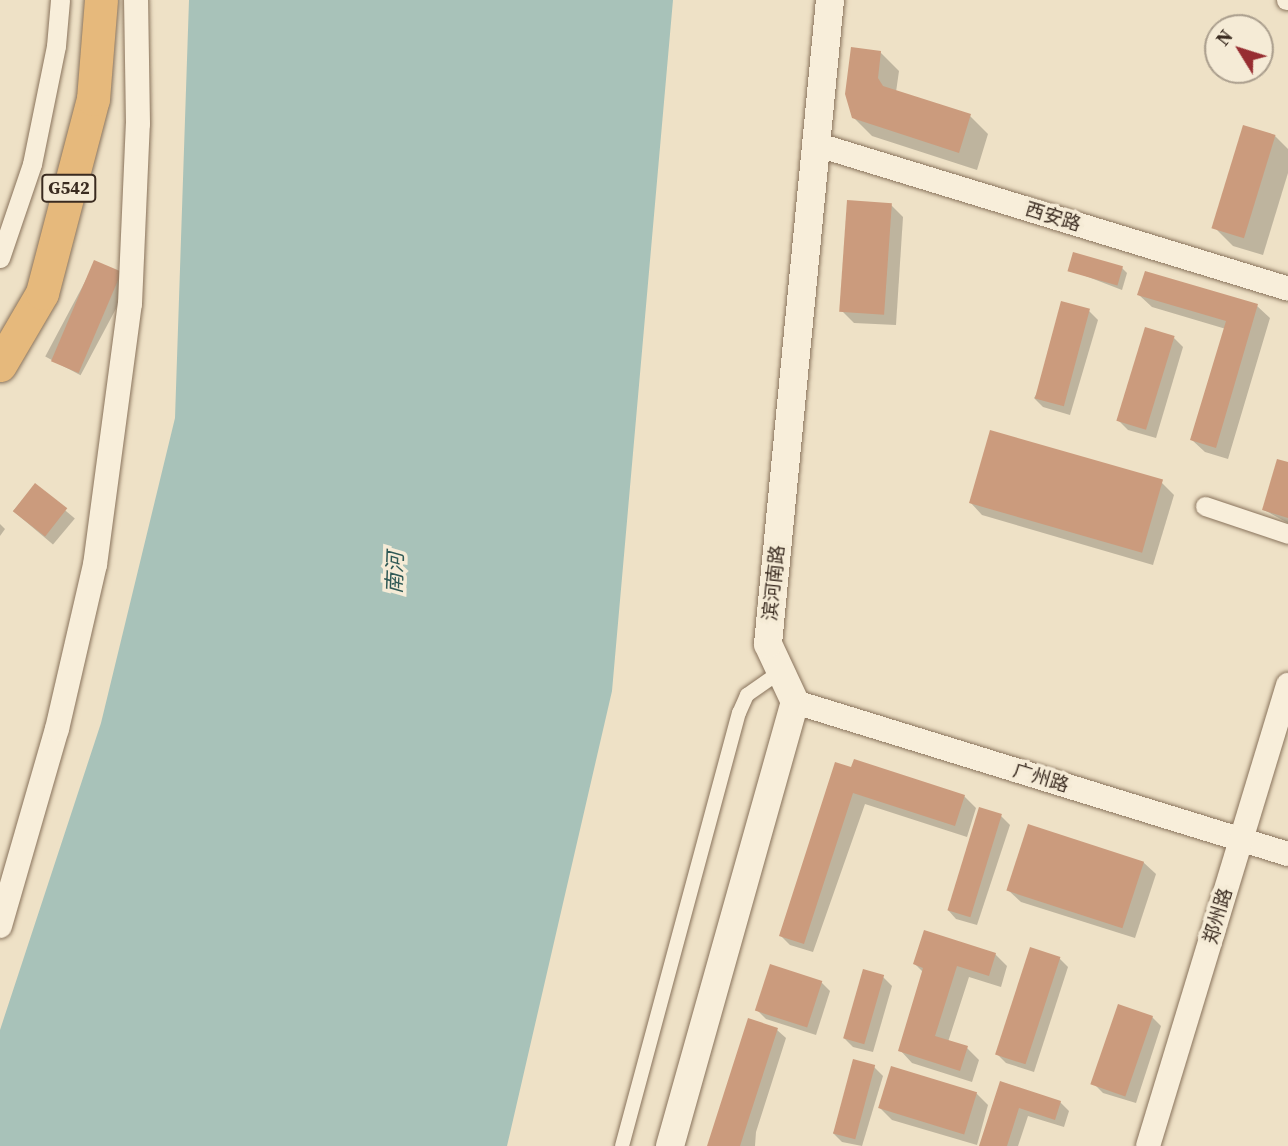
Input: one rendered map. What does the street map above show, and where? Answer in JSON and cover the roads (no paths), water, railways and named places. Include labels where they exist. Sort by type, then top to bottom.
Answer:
[{"type":"highway","name":"G542","points":[[0,329],[25,286],[71,98],[82,0]]},
{"type":"highway","name":"G542","points":[[0,365],[42,293],[93,99],[102,0]]},
{"type":"main road","name":"滨河南路","points":[[794,702],[768,644],[830,0]]},
{"type":"main road","points":[[670,1146],[794,702]]},
{"type":"street","points":[[0,258],[32,164],[56,46],[60,0]]},
{"type":"street","points":[[0,926],[57,729],[95,565],[130,304],[138,124],[135,0]]},
{"type":"street","name":"西安路","points":[[818,145],[1288,289]]},
{"type":"street","points":[[1205,506],[1288,534]]},
{"type":"street","points":[[622,1146],[739,713],[747,695],[780,672]]},
{"type":"street","name":"郑州路","points":[[1148,1146],[1288,685]]},
{"type":"street","name":"广州路","points":[[794,702],[1288,854]]},
{"type":"water","name":"南河","points":[[189,0],[673,0],[612,691],[507,1146],[0,1146],[0,1030],[101,723],[175,418]]}]
